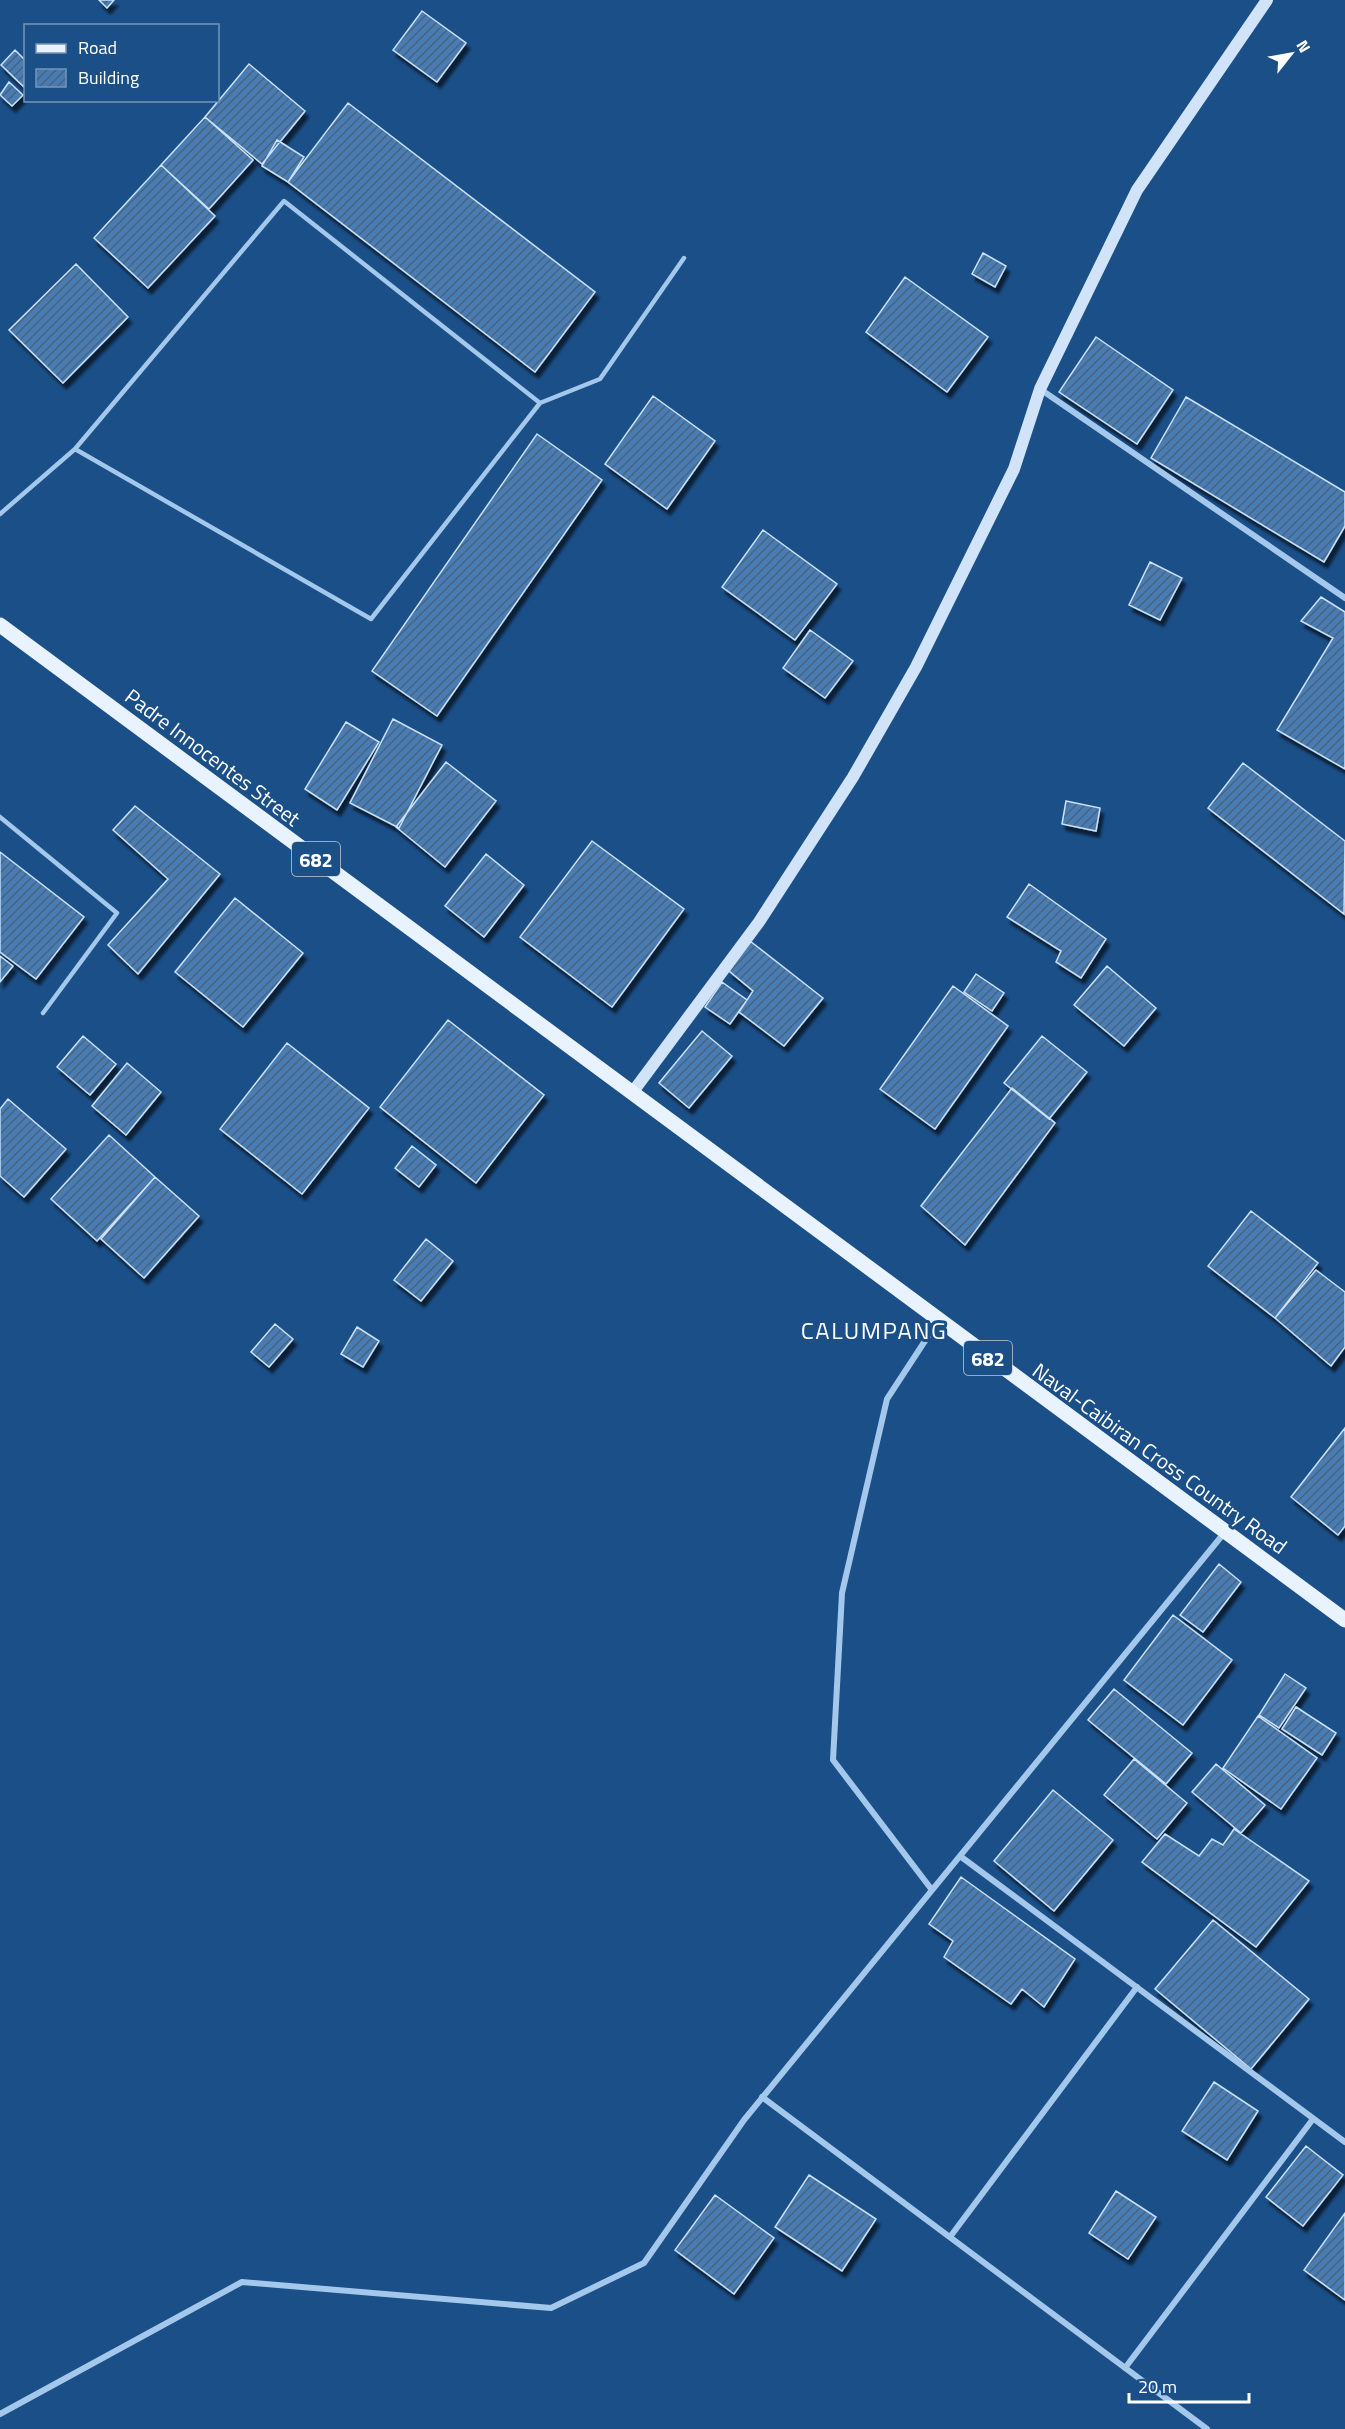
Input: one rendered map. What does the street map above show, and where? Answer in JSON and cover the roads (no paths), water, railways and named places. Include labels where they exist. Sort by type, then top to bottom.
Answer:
[{"type":"main road","name":"Padre Innocentes Street","points":[[0,625],[632,1093]]},
{"type":"main road","name":"Naval-Caibiran Cross Country Road","points":[[632,1093],[1345,1620]]},
{"type":"street","points":[[632,1093],[759,922],[853,777],[910,677],[1014,469],[1040,389],[1137,190],[1267,0]]},
{"type":"street","points":[[1040,389],[1345,597]]},
{"type":"street","points":[[932,1890],[832,1760],[842,1593],[887,1399],[938,1321]]},
{"type":"street","points":[[0,2414],[242,2282],[551,2308],[644,2263],[762,2097],[1225,1532]]},
{"type":"street","points":[[960,1856],[1345,2142]]},
{"type":"street","points":[[951,2237],[1137,1987]]},
{"type":"street","points":[[762,2097],[1207,2429]]},
{"type":"street","points":[[1125,2368],[1313,2119]]},
{"type":"lane","points":[[0,514],[75,449],[284,201],[540,403]]},
{"type":"lane","points":[[75,449],[370,619],[540,403],[600,379],[684,258]]},
{"type":"lane","points":[[0,817],[117,913],[43,1013]]},
{"type":"district","name":"CALUMPANG","points":[[874,1330]]}]
